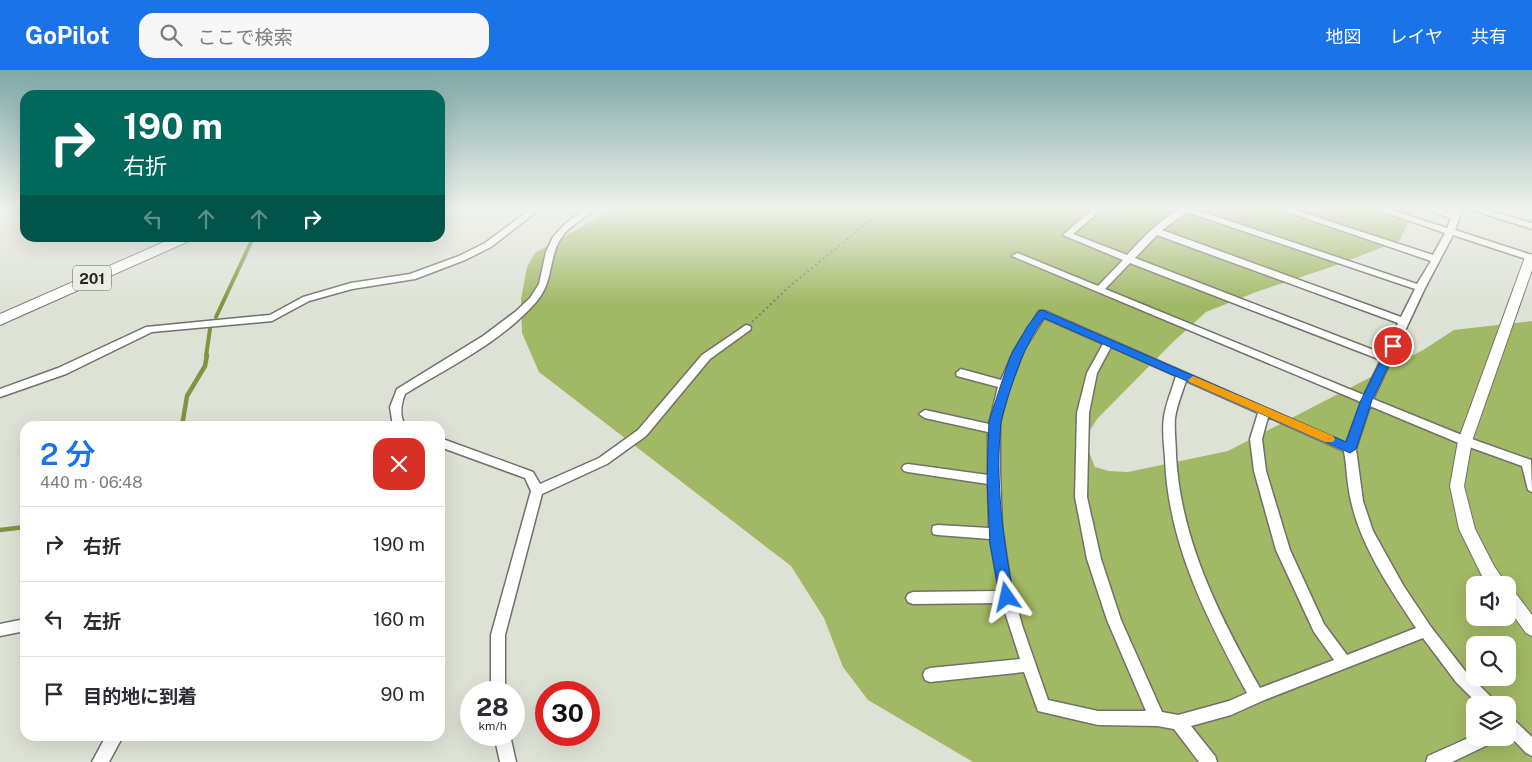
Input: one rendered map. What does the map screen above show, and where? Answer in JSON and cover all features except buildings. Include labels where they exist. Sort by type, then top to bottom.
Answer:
[{"type":"highway","name":"201","points":[[0,320],[175,242]]},
{"type":"street","points":[[0,393],[62,371],[150,329],[272,318],[306,299],[351,286],[412,276],[462,258],[494,240]]},
{"type":"street","points":[[397,421],[396,401],[402,392],[488,339],[534,300],[543,286],[548,273],[552,247],[555,240]]},
{"type":"street","points":[[1081,240],[1387,359]]},
{"type":"street","points":[[1099,290],[1146,240]]},
{"type":"street","points":[[1181,240],[1405,322]]},
{"type":"street","points":[[1281,240],[1420,288]]},
{"type":"street","points":[[1378,240],[1435,259]]},
{"type":"street","points":[[1445,240],[1367,400],[1350,449],[1357,501],[1367,532],[1398,589],[1426,632],[1461,677],[1480,696]]},
{"type":"street","points":[[1480,240],[1531,258],[1465,441],[1457,486],[1467,529],[1492,576]]},
{"type":"street","points":[[1017,256],[1465,441],[1529,464],[1532,487]]},
{"type":"street","points":[[1350,449],[1042,313],[1023,343],[1006,384],[995,421],[993,480],[996,534],[1007,597],[1043,706],[1098,718],[1157,719],[1178,722],[1231,708],[1344,662],[1426,632]]},
{"type":"street","points":[[537,490],[603,462],[642,433],[706,357],[746,328]]},
{"type":"street","points":[[1108,343],[1092,373],[1083,413],[1081,498],[1094,559],[1114,620],[1157,719]]},
{"type":"street","points":[[962,373],[1006,384]]},
{"type":"street","points":[[1182,375],[1170,417],[1170,465],[1172,489],[1185,549],[1230,646],[1258,696]]},
{"type":"street","points":[[1264,411],[1256,439],[1260,472],[1283,550],[1319,628],[1344,662]]},
{"type":"street","points":[[925,414],[995,429]]},
{"type":"street","points":[[445,444],[529,476],[537,490],[498,635],[498,681]]},
{"type":"street","points":[[908,468],[993,480]]},
{"type":"street","points":[[938,530],[996,534]]},
{"type":"street","points":[[913,598],[1007,597]]},
{"type":"street","points":[[1516,607],[1532,628]]},
{"type":"street","points":[[0,630],[20,626]]},
{"type":"street","points":[[930,675],[1030,665]]},
{"type":"street","points":[[1178,722],[1209,762]]},
{"type":"street","points":[[1516,733],[1532,748]]},
{"type":"street","points":[[100,762],[112,741]]},
{"type":"street","points":[[504,746],[508,762]]},
{"type":"street","points":[[1434,762],[1469,746]]},
{"type":"path","points":[[746,328],[790,286],[844,240]]},
{"type":"green space","points":[[558,240],[1399,240],[1340,264],[1256,292],[1206,312],[1172,343],[1097,419],[1084,440],[1095,467],[1109,471],[1128,472],[1228,451],[1423,350],[1454,330],[1532,321],[1532,762],[973,762],[868,700],[843,667],[824,618],[791,566],[539,372],[522,333],[521,299],[527,267],[535,253]]},
{"type":"waterway","points":[[216,317],[251,242]]},
{"type":"waterway","points":[[206,356],[210,329]]},
{"type":"waterway","points":[[183,421],[187,396],[205,366],[207,355]]},
{"type":"waterway","points":[[0,530],[20,528]]},
{"type":"slow traffic","points":[[1193,380],[1329,439]]},
{"type":"route","points":[[1007,597],[997,544],[993,480],[995,421],[1016,357],[1030,329],[1042,313],[1350,449],[1367,400],[1393,346]]}]
